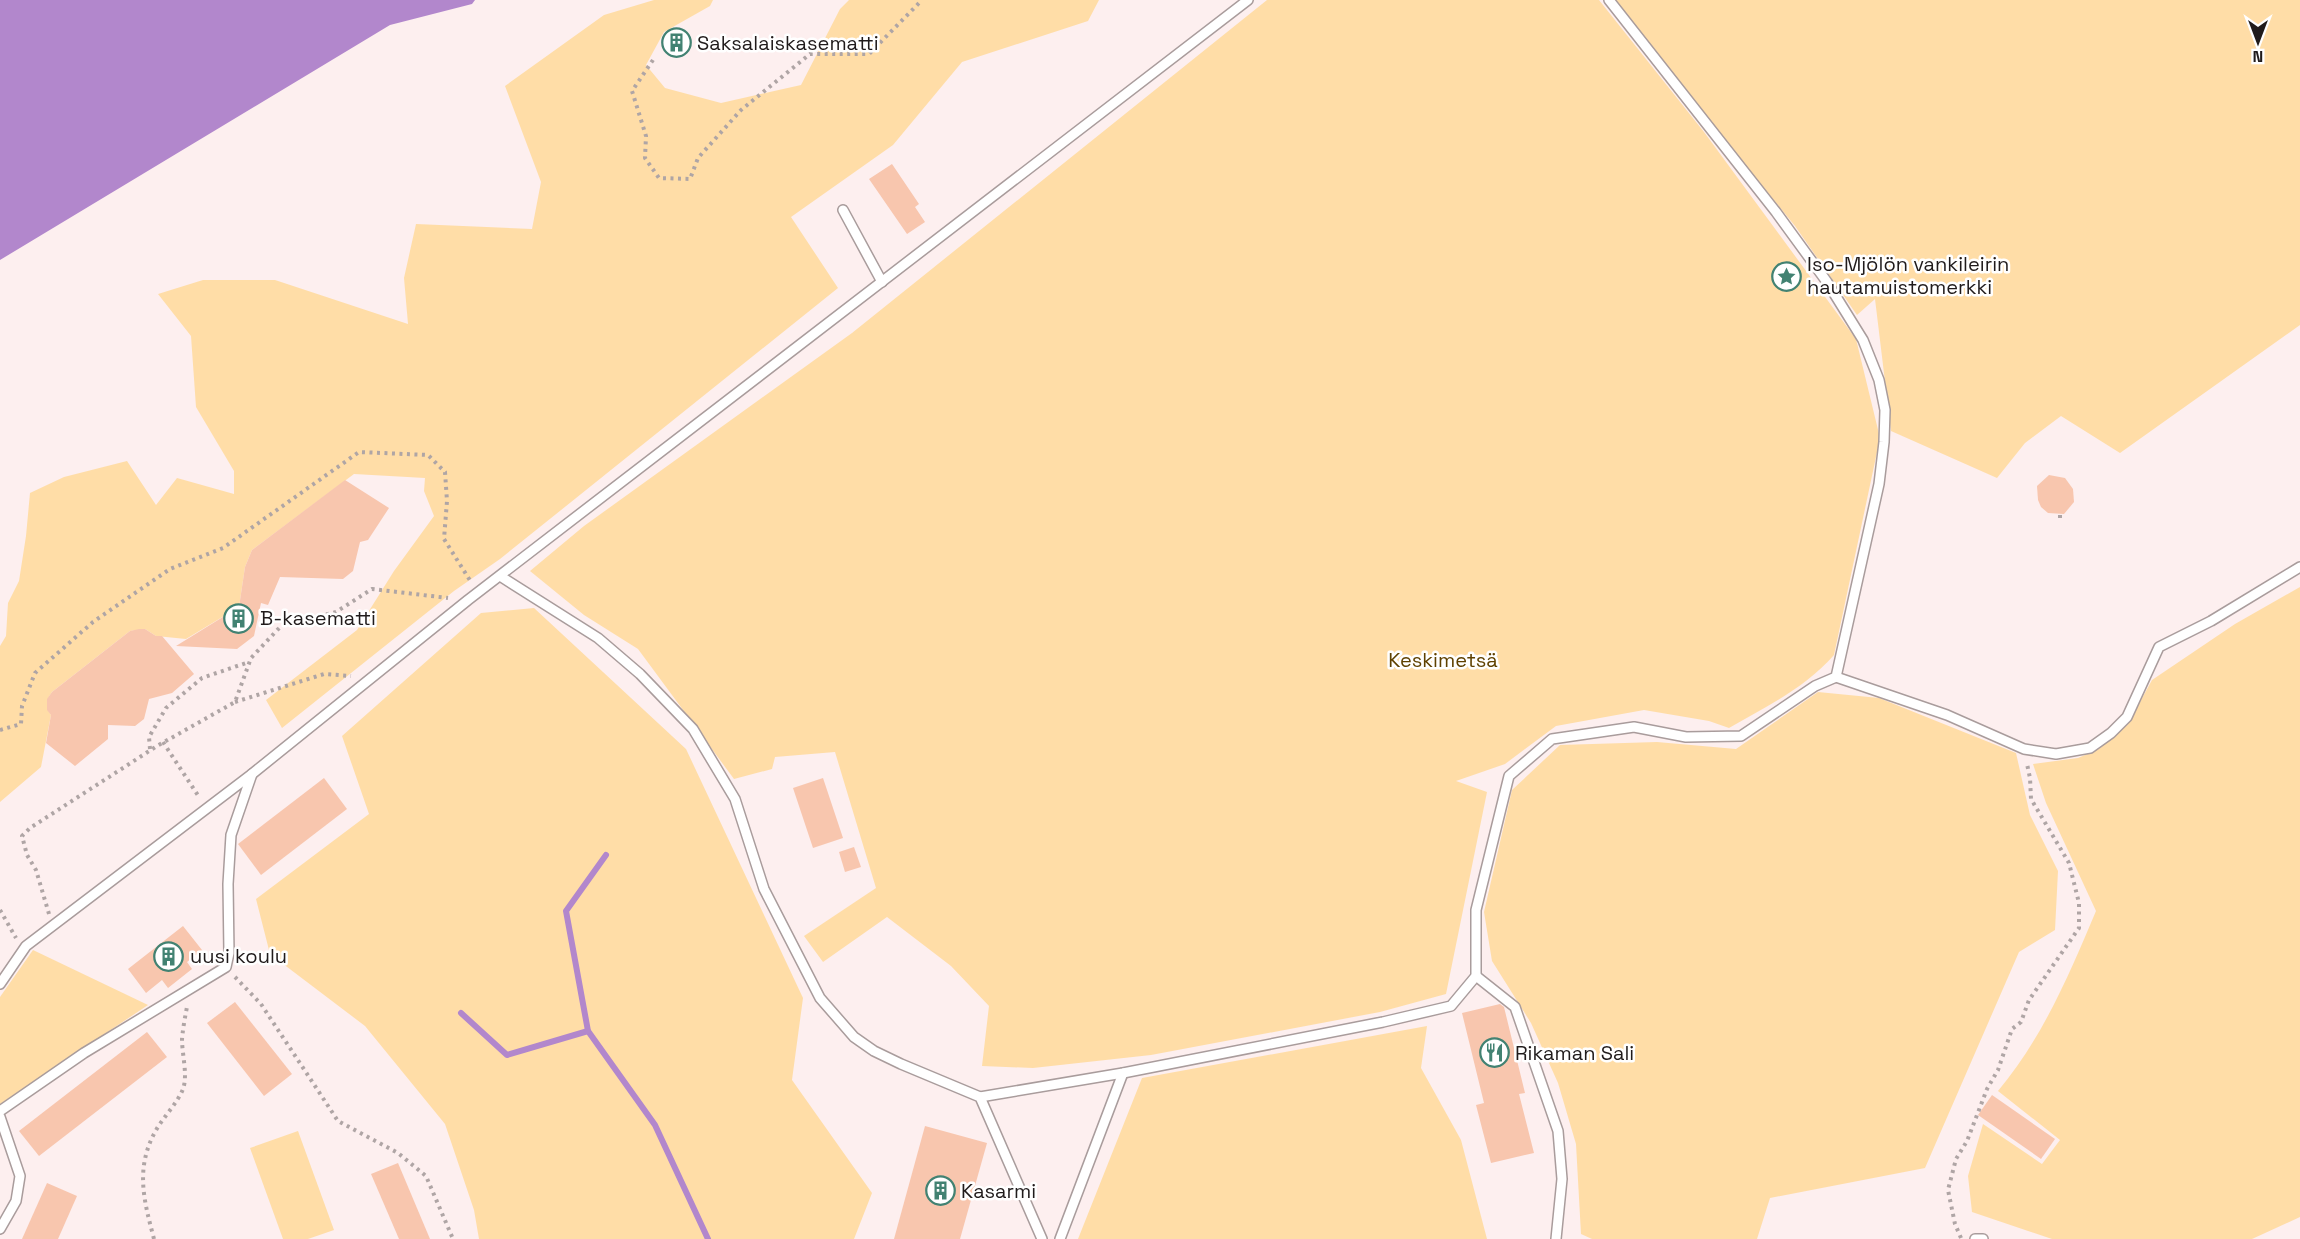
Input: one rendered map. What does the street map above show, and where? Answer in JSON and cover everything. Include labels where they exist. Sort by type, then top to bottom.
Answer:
[{"type":"lane","points":[[0,984],[26,946],[252,774],[468,600],[1248,0]]},
{"type":"lane","points":[[1609,0],[1776,212],[1827,282],[1863,340],[1879,380],[1884,410],[1884,442],[1879,484],[1836,677]]},
{"type":"lane","points":[[843,210],[882,282]]},
{"type":"lane","points":[[500,576],[598,638],[640,674],[693,729],[735,799],[764,889],[820,998],[854,1037],[874,1051],[901,1064],[980,1097],[1123,1073],[1383,1022],[1451,1006],[1476,976],[1476,910],[1509,776],[1552,739],[1634,727],[1686,737],[1741,736],[1815,686],[1836,677],[1947,715],[2024,749],[2056,754],[2090,748],[2111,733],[2127,717],[2159,647],[2228,612],[2300,567]]},
{"type":"lane","points":[[0,1111],[84,1053],[226,967],[229,953],[228,884],[231,835],[252,774]]},
{"type":"lane","points":[[1476,976],[1515,1006],[1558,1131],[1562,1179],[1556,1239]]},
{"type":"lane","points":[[1060,1239],[1123,1073]]},
{"type":"lane","points":[[980,1097],[1042,1239]]},
{"type":"lane","points":[[0,1117],[20,1176],[16,1201],[0,1229]]},
{"type":"lane","points":[[1975,1239],[1983,1239]]},
{"type":"path","points":[[653,60],[632,91],[646,136],[645,158],[659,178],[690,179],[698,158],[741,110],[810,54],[869,54],[922,0]]},
{"type":"path","points":[[0,730],[21,724],[22,706],[34,673],[93,622],[170,569],[223,548],[360,452],[428,454],[445,472],[447,501],[444,539],[478,593]]},
{"type":"path","points":[[236,702],[250,662],[282,626],[336,612],[372,589],[468,600]]},
{"type":"path","points":[[150,750],[149,737],[166,708],[202,678],[250,662]]},
{"type":"path","points":[[52,926],[36,870],[27,855],[22,836],[30,828],[163,742],[236,702],[324,674],[372,677]]},
{"type":"path","points":[[163,742],[207,809]]},
{"type":"path","points":[[1961,1239],[1954,1224],[1948,1190],[1956,1159],[1967,1141],[1987,1089],[1998,1070],[2012,1029],[2022,1022],[2029,1000],[2079,928],[2079,903],[2069,862],[2031,799],[2030,778],[2024,749]]},
{"type":"path","points":[[0,910],[16,939],[26,946]]},
{"type":"path","points":[[226,967],[261,1004],[338,1121],[398,1153],[426,1176],[453,1239]]},
{"type":"path","points":[[154,1239],[143,1196],[144,1159],[155,1132],[183,1090],[186,1076],[182,1038],[189,989]]},
{"type":"green space","points":[[654,0],[713,0],[710,6],[664,32],[646,65],[665,88],[721,103],[801,85],[840,9],[849,0],[1099,0],[1088,21],[962,62],[893,145],[791,217],[838,288],[500,559],[454,591],[282,728],[266,700],[357,630],[394,571],[434,516],[424,491],[425,478],[354,474],[252,550],[245,567],[239,607],[186,639],[156,636],[145,629],[130,631],[52,692],[47,703],[51,715],[41,767],[0,802],[0,646],[6,636],[8,603],[19,581],[30,493],[64,477],[127,461],[156,505],[177,478],[234,494],[234,471],[196,407],[191,336],[158,294],[203,280],[275,280],[408,324],[404,278],[416,224],[532,229],[541,182],[505,86],[604,15]]},
{"type":"green space","name":"Keskimetsä","points":[[1267,0],[1599,0],[1704,132],[1856,339],[1880,438],[1834,655],[1798,687],[1729,728],[1709,721],[1644,710],[1556,726],[1505,764],[1456,781],[1487,792],[1446,994],[1380,1012],[1151,1055],[1033,1068],[982,1066],[989,1006],[951,966],[887,917],[823,962],[804,936],[876,888],[835,752],[775,757],[772,769],[734,779],[638,649],[584,615],[530,571],[584,526],[852,333]]},
{"type":"green space","points":[[1610,0],[2300,0],[2300,325],[2120,453],[2061,416],[2025,443],[1997,478],[1891,431],[1875,299],[1857,315],[1795,226]]},
{"type":"green space","points":[[2300,587],[2300,1217],[2252,1239],[2052,1239],[1972,1212],[1968,1176],[1983,1124],[2042,1164],[2060,1140],[1998,1091],[2028,1050],[2054,1005],[2096,911],[2046,803],[2033,764],[2078,758],[2099,749],[2128,724],[2152,680],[2235,624]]},
{"type":"green space","points":[[534,608],[686,749],[803,998],[792,1080],[872,1193],[854,1239],[479,1239],[474,1210],[445,1124],[365,1026],[270,954],[256,899],[369,814],[342,736],[481,613]]},
{"type":"green space","points":[[1818,692],[1879,698],[2016,753],[2030,815],[2058,871],[2055,930],[2019,952],[1925,1168],[1770,1198],[1757,1239],[1592,1239],[1581,1234],[1576,1144],[1558,1083],[1531,1023],[1492,961],[1484,912],[1512,790],[1560,745],[1657,742],[1736,749]]},
{"type":"green space","points":[[33,950],[148,1005],[0,1104],[0,997]]},
{"type":"green space","points":[[1427,1026],[1421,1068],[1461,1140],[1487,1239],[1078,1239],[1142,1078]]},
{"type":"green space","points":[[298,1131],[334,1230],[308,1239],[283,1239],[250,1148]]},
{"type":"shaded area","points":[[0,0],[475,0],[472,4],[390,25],[0,260]]},
{"type":"building","points":[[892,164],[919,204],[915,207],[925,222],[907,234],[869,179]]},
{"type":"building","points":[[2049,475],[2065,478],[2073,489],[2074,502],[2064,514],[2048,513],[2041,507],[2038,500],[2037,486]]},
{"type":"building","points":[[345,480],[389,508],[368,540],[360,542],[353,571],[343,579],[280,577],[268,605],[261,603],[254,636],[237,649],[176,646],[239,607],[245,567],[252,550]]},
{"type":"building","points":[[139,629],[162,636],[194,674],[172,693],[149,699],[144,719],[135,726],[108,725],[108,739],[75,766],[46,743],[51,715],[47,710],[47,699],[52,692],[130,631]]},
{"type":"building","points":[[324,778],[347,809],[261,875],[238,844]]},
{"type":"building","points":[[823,778],[843,838],[813,848],[793,788]]},
{"type":"building","points":[[854,847],[861,867],[845,872],[839,852]]},
{"type":"building","name":"uusi koulu","points":[[183,926],[202,950],[187,962],[192,969],[168,988],[162,980],[146,993],[128,969]]},
{"type":"building","points":[[235,1002],[292,1074],[264,1096],[207,1023]]},
{"type":"building","name":"Rikaman Sali","points":[[1500,1004],[1504,1007],[1525,1093],[1519,1094],[1534,1153],[1491,1163],[1476,1105],[1484,1103],[1462,1013]]},
{"type":"building","points":[[147,1032],[167,1057],[39,1156],[19,1131]]},
{"type":"building","points":[[1992,1095],[2055,1139],[2041,1159],[1978,1115]]},
{"type":"building","name":"Kasarmi","points":[[925,1126],[987,1143],[960,1239],[894,1239]]},
{"type":"building","points":[[398,1163],[430,1239],[399,1239],[371,1174]]},
{"type":"building","points":[[47,1183],[77,1196],[58,1239],[22,1239]]},
{"type":"waterway","points":[[606,855],[566,911],[588,1031],[655,1125],[708,1239]]},
{"type":"waterway","points":[[461,1013],[507,1055],[588,1031]]},
{"type":"place","name":"Saksalaiskasematti","points":[[676,43]]},
{"type":"place","name":"Iso-Mjölön vankileirin hautamuistomerkki","points":[[1786,276]]},
{"type":"place","name":"B-kasematti","points":[[239,618]]},
{"type":"place","name":"uusi koulu","points":[[169,956]]},
{"type":"place","name":"Rikaman Sali","points":[[1494,1053]]},
{"type":"place","name":"Kasarmi","points":[[940,1191]]}]
